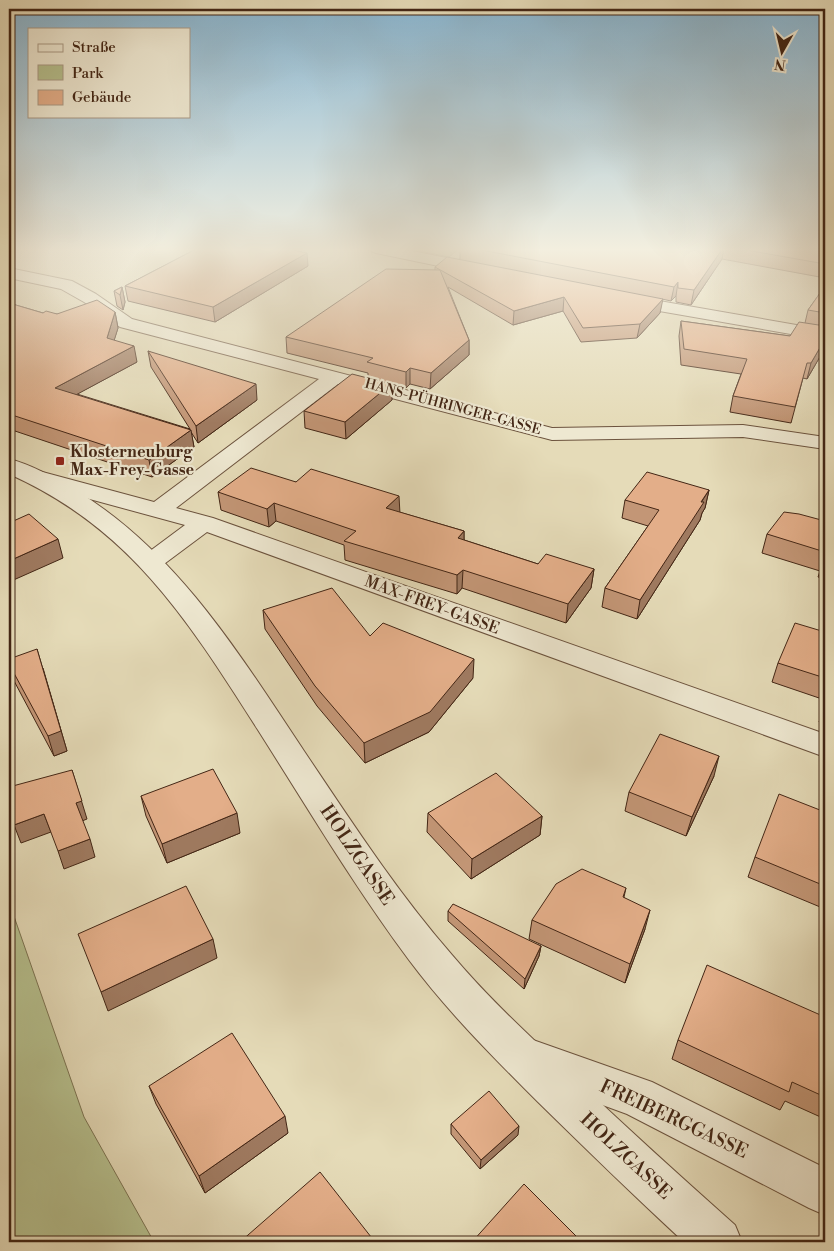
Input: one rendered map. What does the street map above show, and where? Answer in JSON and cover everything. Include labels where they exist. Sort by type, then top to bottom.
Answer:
[{"type":"street","name":"HANS-PÜHRINGER-GASSE","points":[[102,306],[126,323],[552,434],[743,431],[825,443]]},
{"type":"street","points":[[662,306],[825,335]]},
{"type":"street","points":[[159,510],[335,376]]},
{"type":"street","name":"MAX-FREY-GASSE","points":[[22,472],[204,524],[825,746]]},
{"type":"street","name":"HOLZGASSE","points":[[22,472],[99,518],[151,562],[207,631],[356,855],[423,949],[464,998],[520,1055],[631,1162],[718,1242]]},
{"type":"street","points":[[151,562],[204,524]]},
{"type":"street","name":"FREIBERGGASSE","points":[[520,1055],[637,1097],[825,1192]]},
{"type":"green space","points":[[9,902],[84,1117],[154,1242],[9,1242]]},
{"type":"building","points":[[9,306],[20,306],[43,313],[46,311],[57,314],[79,306],[107,306],[115,312],[107,338],[134,346],[55,388],[191,430],[149,460],[9,414]]},
{"type":"building","points":[[331,306],[455,306],[469,340],[431,373],[410,368],[406,372],[367,362],[373,358],[286,337]]},
{"type":"building","points":[[506,306],[530,306],[514,311]]},
{"type":"building","points":[[570,306],[656,306],[640,324],[583,328]]},
{"type":"building","points":[[811,306],[825,306],[825,313],[808,310]]},
{"type":"building","points":[[681,321],[790,336],[799,322],[825,326],[825,339],[811,363],[807,363],[795,407],[733,396],[747,359],[684,349]]},
{"type":"building","points":[[148,351],[256,384],[196,426]]},
{"type":"building","points":[[352,374],[391,384],[345,422],[304,411]]},
{"type":"building","points":[[251,468],[296,482],[311,469],[399,496],[386,508],[464,531],[458,538],[538,564],[546,554],[594,569],[568,604],[463,570],[457,575],[344,541],[356,531],[274,503],[267,509],[218,492]]},
{"type":"building","points":[[647,472],[709,490],[701,502],[704,502],[640,600],[605,588],[659,510],[625,500]]},
{"type":"building","points":[[784,512],[825,521],[825,552],[767,534]]},
{"type":"building","points":[[29,514],[58,539],[9,561],[9,523]]},
{"type":"building","points":[[332,588],[370,636],[383,623],[474,659],[430,712],[364,743],[315,686],[263,610]]},
{"type":"building","points":[[795,623],[825,632],[825,678],[778,663]]},
{"type":"building","points":[[37,649],[61,731],[48,736],[9,664],[9,659]]},
{"type":"building","points":[[660,734],[719,756],[692,817],[629,792]]},
{"type":"building","points":[[213,769],[237,813],[162,844],[141,796]]},
{"type":"building","points":[[72,770],[82,801],[76,803],[90,839],[58,851],[44,814],[14,825],[9,808],[9,787]]},
{"type":"building","points":[[496,773],[542,816],[472,859],[428,813]]},
{"type":"building","points":[[779,794],[825,812],[825,886],[755,857]]},
{"type":"building","points":[[582,869],[626,888],[623,897],[650,910],[630,964],[532,920],[556,884]]},
{"type":"building","points":[[186,886],[213,939],[101,992],[78,934]]},
{"type":"building","points":[[453,904],[541,946],[525,979],[448,911]]},
{"type":"building","points":[[707,965],[825,1017],[825,1097],[792,1082],[789,1092],[678,1040]]},
{"type":"building","points":[[232,1033],[285,1116],[199,1176],[149,1086]]},
{"type":"building","points":[[489,1091],[519,1126],[481,1160],[451,1124]]},
{"type":"building","points":[[320,1172],[375,1242],[240,1242]]},
{"type":"building","points":[[524,1184],[582,1242],[472,1242]]},
{"type":"place","name":"Klosterneuburg Max-Frey-Gasse","points":[[60,461]]}]
